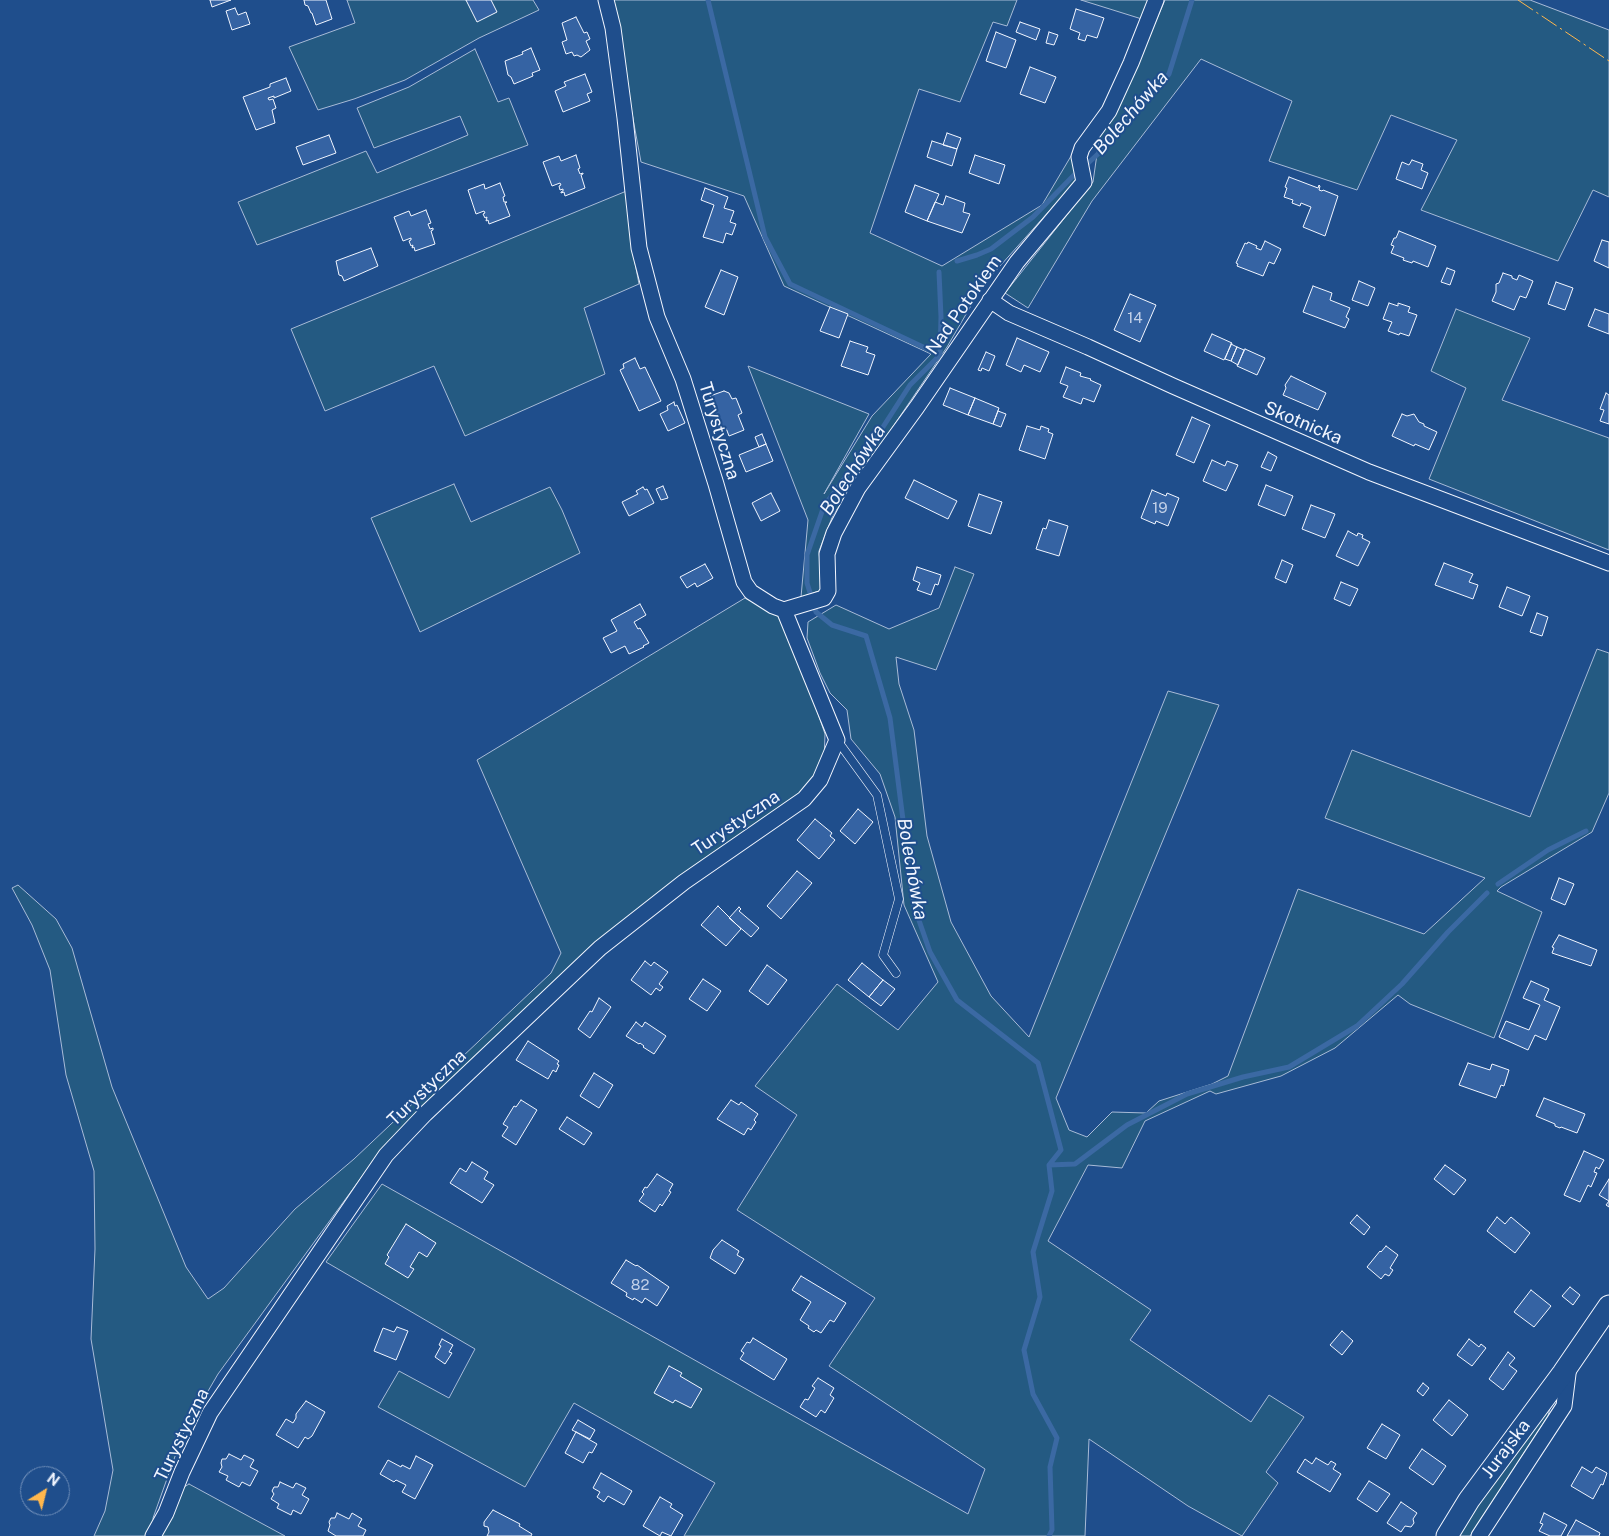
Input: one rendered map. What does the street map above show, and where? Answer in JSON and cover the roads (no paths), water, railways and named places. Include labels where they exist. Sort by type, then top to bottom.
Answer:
[{"type":"street","name":"Turystyczna","points":[[606,0],[613,28],[625,118],[639,248],[657,317],[683,379],[744,582],[751,592],[773,606],[784,610]]},
{"type":"street","name":"Nad Potokiem","points":[[784,610],[824,598],[828,590],[826,576],[827,554],[834,533],[858,488],[917,407],[1017,262],[1084,182],[1079,157],[1082,148],[1109,111],[1131,63],[1156,0]]},
{"type":"street","name":"Skotnicka","points":[[990,300],[1009,314],[1088,347],[1355,466],[1609,563]]},
{"type":"street","points":[[784,610],[837,740]]},
{"type":"street","name":"Turystyczna","points":[[152,1536],[166,1514],[182,1472],[210,1413],[386,1155],[424,1114],[600,948],[684,882],[804,799],[820,780],[837,740]]},
{"type":"street","name":"Jurajska","points":[[1447,1536],[1468,1500],[1569,1364],[1609,1306]]},
{"type":"street","name":"Jurajska","points":[[1479,1536],[1564,1406],[1569,1364]]},
{"type":"lane","points":[[837,740],[877,795],[900,899],[883,955],[896,973]]},
{"type":"waterway","points":[[708,0],[765,237],[790,284],[940,355]]},
{"type":"waterway","name":"Bolechówka","points":[[1085,166],[1099,153],[1169,74],[1192,0]]},
{"type":"waterway","name":"Bolechówka","points":[[957,261],[991,249],[1033,217],[1076,173]]},
{"type":"waterway","name":"Bolechówka","points":[[939,272],[940,355],[910,385],[883,427],[824,506],[807,555],[807,583],[816,612],[832,625],[866,636],[890,718],[914,906],[930,952],[957,1000],[1038,1063],[1061,1150],[1049,1165],[1052,1191],[1033,1252],[1040,1297],[1024,1350],[1033,1394],[1057,1438],[1050,1467],[1052,1530],[1049,1536]]},
{"type":"waterway","points":[[1498,884],[1548,850],[1586,831]]},
{"type":"waterway","points":[[1049,1165],[1075,1164],[1127,1125],[1187,1094],[1243,1077],[1289,1067],[1357,1026],[1402,984],[1448,932],[1487,893]]}]
